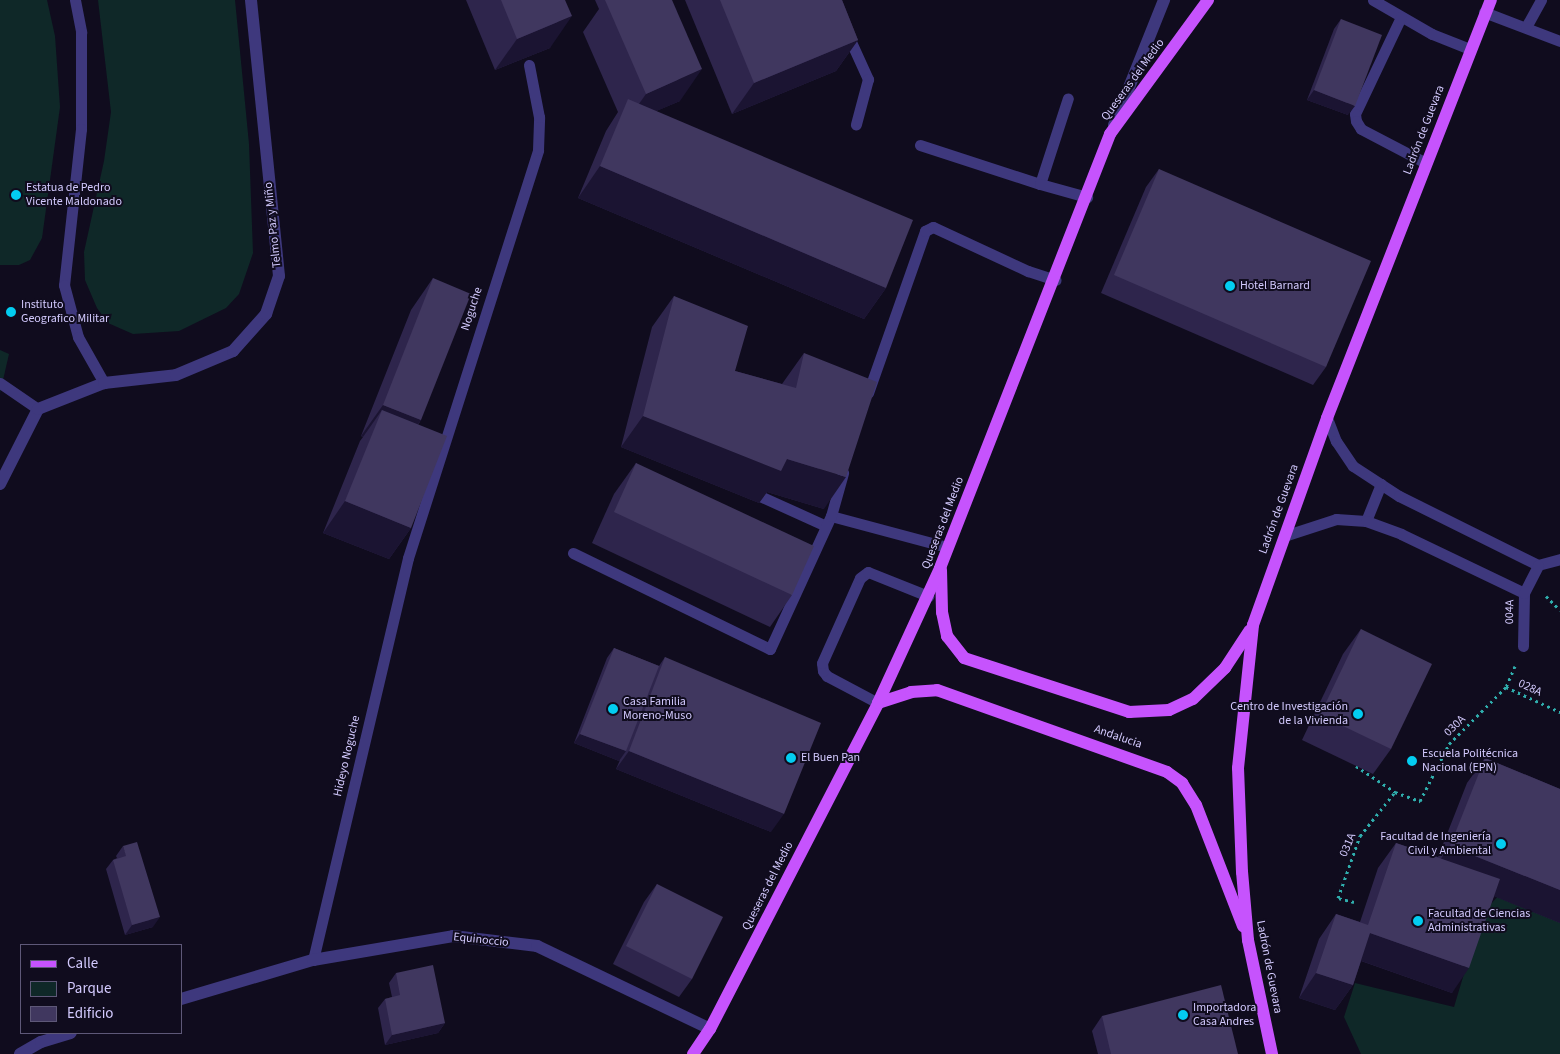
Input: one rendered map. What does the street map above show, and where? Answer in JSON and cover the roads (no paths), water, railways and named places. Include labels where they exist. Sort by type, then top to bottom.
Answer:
[{"type":"main road","name":"Queseras del Medio","points":[[693,1054],[710,1029],[878,703],[928,596],[1056,280],[1110,134],[1208,0]]},
{"type":"main road","name":"Ladrón de Guevara","points":[[1272,1054],[1248,940],[1238,768],[1252,625],[1327,418],[1484,12],[1491,0]]},
{"type":"main road","points":[[940,568],[942,612],[947,636],[964,658],[1129,712],[1169,710],[1193,699],[1225,668],[1252,625]]},
{"type":"main road","name":"Andalucia","points":[[878,703],[912,692],[937,690],[1167,772],[1182,783],[1196,805],[1248,940]]},
{"type":"street","name":"Telmo Paz y Miño","points":[[38,409],[104,383],[176,375],[233,351],[266,314],[279,276],[251,0]]},
{"type":"street","points":[[1110,134],[1164,0]]},
{"type":"street","points":[[0,484],[38,409]]},
{"type":"street","name":"Equinoccio","points":[[182,999],[313,960],[453,936],[537,946],[710,1029]]},
{"type":"street","points":[[20,1054],[41,1042],[68,1034]]},
{"type":"lane","points":[[75,0],[81,32],[81,129],[64,285],[78,337],[104,383]]},
{"type":"lane","points":[[1373,0],[1401,17],[1470,50]]},
{"type":"lane","points":[[1526,28],[1541,0]]},
{"type":"lane","points":[[1484,12],[1560,41]]},
{"type":"lane","points":[[1401,17],[1355,114],[1356,121],[1361,129],[1426,163]]},
{"type":"lane","points":[[839,18],[868,79],[856,124]]},
{"type":"lane","name":"Noguche","points":[[408,558],[538,150],[539,117],[529,66]]},
{"type":"lane","points":[[1040,184],[1068,98]]},
{"type":"lane","points":[[920,145],[1040,184],[1087,197]]},
{"type":"lane","points":[[864,403],[925,231],[933,227],[1028,271],[1056,280]]},
{"type":"lane","points":[[0,383],[38,409]]},
{"type":"lane","points":[[1327,418],[1336,441],[1353,466],[1399,496],[1538,565],[1560,559]]},
{"type":"lane","points":[[573,553],[770,649],[824,525],[831,516],[846,459]]},
{"type":"lane","points":[[1366,521],[1381,484]]},
{"type":"lane","points":[[742,488],[824,525]]},
{"type":"lane","points":[[831,516],[947,547]]},
{"type":"lane","points":[[1284,536],[1336,519],[1366,521],[1401,534],[1524,594]]},
{"type":"lane","name":"Hideyo Noguche","points":[[313,960],[408,558]]},
{"type":"lane","name":"004A","points":[[1523,646],[1524,594],[1538,565]]},
{"type":"lane","points":[[878,703],[827,676],[823,671],[822,663],[860,578],[868,572],[928,596]]},
{"type":"place","name":"Estatua de Pedro Vicente Maldonado","points":[[16,195]]},
{"type":"place","name":"Hotel Barnard","points":[[1230,286]]},
{"type":"place","name":"Instituto Geografico Militar","points":[[11,312]]},
{"type":"place","name":"Casa Familia Moreno-Muso","points":[[613,709]]},
{"type":"place","name":"Centro de Investigación de la Vivienda","points":[[1358,714]]},
{"type":"place","name":"El Buen Pan","points":[[791,758]]},
{"type":"place","name":"Escuela Politécnica Nacional (EPN)","points":[[1412,761]]},
{"type":"place","name":"Facultad de Ingeniería Civil y Ambiental","points":[[1501,844]]},
{"type":"place","name":"Facultad de Ciencias Administrativas","points":[[1418,921]]},
{"type":"place","name":"Importadora Casa Andres","points":[[1183,1015]]}]
